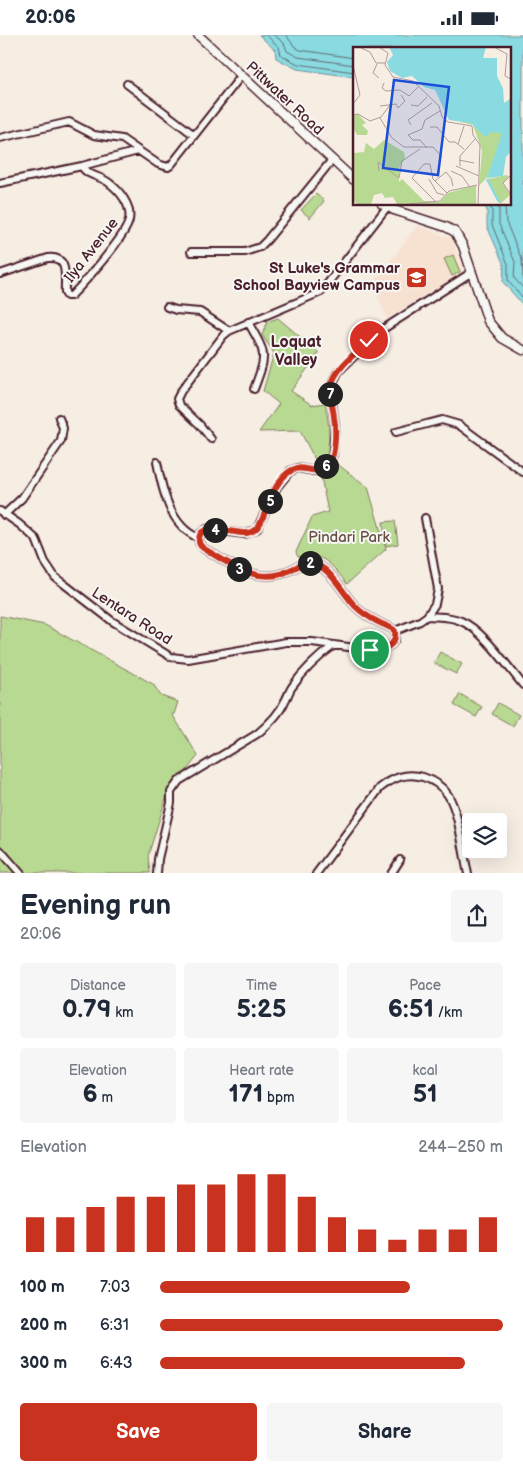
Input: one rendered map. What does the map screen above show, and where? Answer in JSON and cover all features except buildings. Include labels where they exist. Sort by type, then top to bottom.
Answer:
[{"type":"main road","name":"Pittwater Road","points":[[198,35],[353,179]]},
{"type":"main road","points":[[384,205],[450,229],[461,241],[483,308],[492,327],[502,338],[523,350]]},
{"type":"street","points":[[0,138],[69,122],[94,135],[122,139],[160,166],[168,167],[241,75]]},
{"type":"street","points":[[127,84],[194,135]]},
{"type":"street","points":[[0,183],[82,166],[138,151]]},
{"type":"street","points":[[191,251],[245,252],[260,247],[268,240],[332,160]]},
{"type":"street","name":"Ilya Avenue","points":[[0,274],[48,258],[55,258],[62,261],[64,265],[65,293],[66,296],[71,296],[124,232],[129,218],[129,210],[125,201],[108,182],[85,171],[82,166]]},
{"type":"street","points":[[211,439],[200,425],[179,405],[177,399],[181,391],[223,336],[229,331],[322,292],[384,205]]},
{"type":"street","points":[[425,518],[438,589],[434,604],[427,616],[420,621],[395,631],[389,626],[364,615],[319,565],[305,564],[279,575],[254,575],[203,548],[199,543],[201,533],[207,529],[241,534],[253,532],[260,525],[276,487],[290,471],[298,468],[315,471],[327,466],[333,455],[335,425],[330,388],[338,371],[380,331],[472,273]]},
{"type":"street","points":[[168,307],[176,310],[200,312],[229,331]]},
{"type":"street","points":[[248,322],[264,356],[263,365],[254,389]]},
{"type":"street","points":[[2,513],[22,498],[61,441],[63,428],[60,418]]},
{"type":"street","points":[[396,433],[442,420],[459,425],[523,472]]},
{"type":"street","points":[[157,462],[160,480],[170,509],[184,528],[199,538]]},
{"type":"street","name":"Lentara Road","points":[[2,513],[19,524],[36,539],[45,562],[55,577],[112,621],[171,657],[188,659],[286,642],[312,642],[361,650],[384,648],[393,643],[395,631]]},
{"type":"street","points":[[427,616],[448,617],[461,621],[473,628],[523,685]]},
{"type":"street","points":[[157,873],[158,859],[172,792],[179,781],[267,726],[280,711],[290,689],[302,673],[318,657],[334,645]]},
{"type":"street","points":[[316,873],[380,788],[392,779],[407,775],[430,779],[448,795],[453,807],[468,873]]},
{"type":"street","points":[[0,850],[21,873]]},
{"type":"street","points":[[391,873],[400,860]]},
{"type":"shaded area","name":"St Luke's Grammar School Bayview Campus","points":[[417,226],[452,238],[463,272],[387,319],[373,283]]},
{"type":"green space","points":[[316,194],[324,201],[310,218],[301,210]]},
{"type":"green space","points":[[453,255],[460,272],[452,276],[444,259]]},
{"type":"green space","points":[[278,318],[319,353],[291,391],[312,405],[325,403],[329,427],[328,446],[327,454],[318,465],[300,431],[259,432],[279,404],[263,391],[274,353],[262,335],[267,322]]},
{"type":"green space","name":"Pindari Park","points":[[337,464],[368,487],[386,549],[347,584],[327,561],[314,556],[298,557],[296,552],[312,517],[328,512],[321,477],[329,473]]},
{"type":"green space","points":[[395,521],[398,544],[386,546],[383,522]]},
{"type":"green space","points":[[0,616],[45,625],[153,684],[161,696],[178,702],[174,714],[172,714],[198,756],[167,795],[148,856],[150,873],[0,873]]},
{"type":"green space","points":[[440,652],[462,664],[456,674],[434,663]]},
{"type":"green space","points":[[460,694],[482,707],[476,717],[454,705]]},
{"type":"green space","points":[[498,703],[519,715],[513,726],[492,714]]},
{"type":"water","points":[[259,35],[523,35],[523,305],[503,282],[504,265],[487,226],[487,210],[484,205],[510,205],[510,47],[353,47],[353,77],[297,69],[276,58],[275,50]]},
{"type":"place","name":"St Luke's Grammar School Bayview Campus","points":[[416,277]]},
{"type":"district","name":"Loquat Valley","points":[[296,350]]},
{"type":"route","points":[[369,340],[338,371],[330,388],[335,425],[333,455],[327,466],[315,471],[298,468],[290,471],[276,487],[260,525],[253,532],[241,534],[207,529],[201,533],[199,543],[203,548],[254,575],[279,575],[299,565],[312,563],[319,565],[364,615],[389,626],[395,631],[395,637],[391,645],[370,650]]}]
